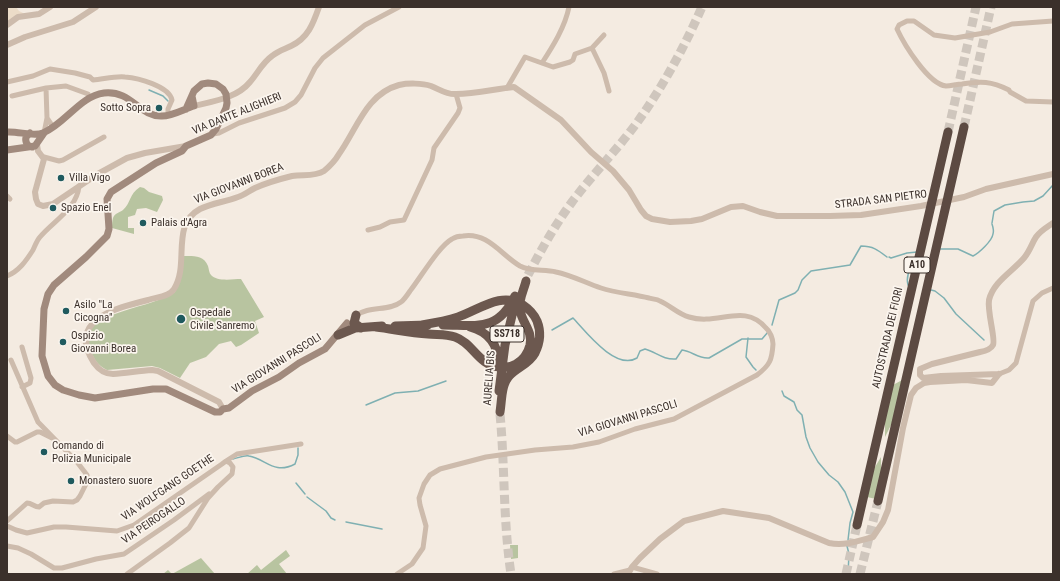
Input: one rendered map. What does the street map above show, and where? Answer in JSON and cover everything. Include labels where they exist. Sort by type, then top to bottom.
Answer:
[{"type":"highway","name":"A10","points":[[878,501],[964,127]]},
{"type":"highway","name":"AUTOSTRADA DEI FIORI","points":[[857,525],[948,132]]},
{"type":"highway","name":"AURELIA BIS","points":[[422,325],[456,318],[503,299],[515,301],[532,312],[539,329],[538,346],[528,363],[509,376],[506,381],[502,394],[500,413],[497,385],[500,368],[515,305],[520,300],[520,291],[527,278]]},
{"type":"highway","points":[[338,335],[355,327],[481,325],[490,323],[501,317],[515,305],[529,329],[531,338],[530,346],[520,361],[506,367],[487,364],[480,359],[467,344],[457,337],[376,327]]},
{"type":"highway","points":[[355,327],[354,323],[356,315]]},
{"type":"highway","points":[[447,325],[468,327],[485,333],[494,344],[498,353],[500,368]]},
{"type":"main road","points":[[186,109],[192,94],[196,88],[202,84],[216,84],[223,90],[227,99],[226,108],[213,134]]},
{"type":"main road","points":[[7,150],[24,148],[94,96],[116,94],[127,98],[152,115],[160,116],[168,115],[194,106],[192,94]]},
{"type":"main road","points":[[7,132],[35,140]]},
{"type":"main road","name":"VIA DANTE ALIGHIERI","points":[[186,146],[213,134]]},
{"type":"main road","points":[[186,146],[182,152],[156,163],[111,192],[107,199],[109,223],[109,232],[107,236],[54,285],[48,294],[44,309],[42,356],[48,376],[55,385],[79,395],[95,398],[153,389],[166,389],[215,412],[220,412],[223,409]]},
{"type":"main road","name":"VIA GIOVANNI PASCOLI","points":[[223,409],[229,408],[252,391],[279,377],[299,363],[325,349],[338,335]]},
{"type":"street","points":[[7,45],[26,36],[73,22],[96,7]]},
{"type":"street","points":[[194,106],[229,96],[243,89],[269,58],[302,39],[309,31],[315,20],[319,7]]},
{"type":"street","name":"VIA DANTE ALIGHIERI","points":[[213,134],[219,133],[239,123],[285,108],[295,102],[301,95],[315,68],[323,58],[364,26],[399,7]]},
{"type":"street","points":[[542,63],[559,35],[569,7]]},
{"type":"street","points":[[7,24],[18,17],[39,14],[47,8]]},
{"type":"street","points":[[1053,21],[1012,24],[990,32],[955,38],[934,35],[914,21],[907,21],[897,29],[916,61],[930,77],[946,86],[984,81],[1009,90],[1026,101],[1053,102]]},
{"type":"street","points":[[506,88],[525,57],[553,67],[570,62],[573,60],[575,54],[592,48],[604,35]]},
{"type":"street","points":[[592,48],[604,73],[609,91]]},
{"type":"street","points":[[7,82],[34,76],[50,70],[75,73],[90,77],[94,80],[119,77],[134,78],[153,84],[170,95],[172,100],[168,109],[168,115]]},
{"type":"street","name":"STRADA SAN PIETRO","points":[[353,132],[371,102],[383,93],[399,85],[430,85],[448,93],[456,94],[514,87],[561,120],[591,152],[613,171],[629,190],[646,216],[652,219],[670,222],[702,219],[731,207],[743,206],[777,216],[861,215],[921,206],[964,197],[986,189],[1053,174]]},
{"type":"street","points":[[12,96],[46,88],[66,86],[88,94]]},
{"type":"street","points":[[44,132],[48,118],[46,88]]},
{"type":"street","points":[[368,230],[380,227],[390,222],[404,220],[432,160],[434,148],[458,113],[460,108],[456,94]]},
{"type":"street","points":[[48,118],[54,127]]},
{"type":"street","name":"VIA GIOVANNI BOREA","points":[[223,409],[219,402],[158,371],[152,370],[111,374],[104,373],[97,368],[89,354],[86,340],[89,328],[98,318],[109,312],[167,295],[173,290],[179,274],[184,229],[190,217],[195,212],[205,206],[239,197],[256,188],[280,180],[294,176],[306,176],[318,173],[333,163],[353,132]]},
{"type":"street","points":[[24,148],[35,151],[42,156],[59,161],[104,137]]},
{"type":"street","points":[[35,140],[42,156],[36,192],[37,202],[40,206],[49,205],[96,175],[127,158],[145,153],[186,146]]},
{"type":"street","points":[[7,276],[22,265],[39,237],[72,205],[79,186]]},
{"type":"street","points":[[1053,223],[1038,235],[1024,258],[994,289],[988,308],[994,341],[993,346],[987,350],[927,366],[920,369],[920,376],[923,378],[999,374],[1009,370],[1016,363],[1033,301],[1042,293],[1053,288]]},
{"type":"street","name":"VIA GIOVANNI PASCOLI","points":[[356,315],[364,310],[391,307],[401,302],[448,241],[453,238],[472,235],[481,237],[491,242],[520,265],[529,269],[554,271],[604,289],[660,300],[675,311],[690,318],[720,319],[746,315],[758,319],[768,329],[773,341],[772,355],[767,367],[762,371],[674,419],[635,429],[588,445],[486,457],[440,469],[430,475],[424,484],[419,498],[426,526],[423,548],[415,560],[397,574]]},
{"type":"street","points":[[22,347],[31,378],[30,382],[22,387]]},
{"type":"street","points":[[8,517],[26,503],[39,507],[44,503],[53,501],[73,502],[80,496],[88,480],[87,475],[77,462],[38,422],[11,360]]},
{"type":"street","points":[[628,571],[660,539],[684,521],[723,511],[769,518],[829,543],[846,544],[873,537],[883,522],[888,510],[902,428],[911,394],[916,388],[924,383],[966,380],[992,383],[999,374]]},
{"type":"street","points":[[7,436],[15,442],[36,432],[40,432],[53,438]]},
{"type":"street","points":[[226,462],[237,454],[301,444]]},
{"type":"street","name":"VIA WOLFGANG GOETHE","points":[[7,526],[27,533],[54,527],[117,531],[134,525],[226,462],[230,463],[234,472],[208,498],[186,531],[126,574]]},
{"type":"street","name":"VIA PEIROGALLO","points":[[7,546],[18,548],[31,554],[54,568],[62,568],[96,559],[124,554],[196,505],[218,487]]},
{"type":"street","points":[[614,574],[628,571],[657,574]]},
{"type":"green space","points":[[140,187],[149,192],[162,196],[163,200],[157,212],[146,208],[137,209],[135,215],[128,217],[128,228],[134,228],[134,234],[112,228],[112,220],[114,216],[126,207],[136,190]]},
{"type":"green space","name":"Ospedale Civile Sanremo","points":[[184,256],[198,257],[204,260],[208,266],[210,274],[217,279],[241,279],[264,317],[255,321],[259,333],[236,347],[231,341],[219,344],[206,357],[190,363],[180,378],[160,368],[152,366],[107,370],[98,364],[94,359],[89,345],[91,330],[95,324],[104,318],[154,302],[175,292]]},
{"type":"green space","points":[[904,379],[894,419],[885,437],[885,417],[893,385]]},
{"type":"green space","points":[[881,457],[881,474],[876,499],[867,497],[872,472]]},
{"type":"green space","points":[[510,545],[518,545],[518,558],[511,559]]},
{"type":"green space","points":[[286,550],[290,556],[279,564],[287,574],[247,574],[257,565],[261,570]]},
{"type":"green space","points":[[201,558],[215,574],[172,574]]},
{"type":"green space","points":[[168,570],[172,574],[163,574]]},
{"type":"shaded area","points":[[8,7],[16,7],[19,11],[25,14],[7,22]]},
{"type":"waterway","points":[[149,90],[163,96],[168,101]]},
{"type":"waterway","points":[[992,223],[994,211],[1005,205],[1034,201],[1043,196],[1053,185]]},
{"type":"waterway","points":[[940,249],[958,249],[973,256],[982,250],[992,237],[992,224]]},
{"type":"waterway","points":[[772,325],[779,300],[795,293],[798,290],[802,280],[811,271],[850,265],[861,246],[875,249],[887,257]]},
{"type":"waterway","points":[[889,257],[891,258],[907,253],[917,252]]},
{"type":"waterway","points":[[908,285],[908,274],[913,264]]},
{"type":"waterway","points":[[931,290],[935,291],[944,298],[956,314],[984,340]]},
{"type":"waterway","points":[[552,330],[573,318],[593,340],[611,355],[629,361],[637,358],[640,351],[645,349],[671,359],[676,359],[682,350],[709,358],[742,339],[762,339],[768,332]]},
{"type":"waterway","points":[[748,338],[746,357],[756,370]]},
{"type":"waterway","points":[[366,405],[395,393],[418,391],[446,381]]},
{"type":"waterway","points":[[782,391],[784,396],[794,402],[797,410],[802,415],[806,437],[818,462],[829,475],[838,482],[845,492],[853,512],[848,540]]},
{"type":"waterway","points":[[233,459],[249,456],[276,467],[288,467],[295,464],[298,455],[298,448]]},
{"type":"waterway","points":[[296,483],[305,494]]},
{"type":"waterway","points":[[307,497],[326,511],[331,518],[335,520]]},
{"type":"waterway","points":[[346,522],[382,529]]},
{"type":"waterway","points":[[847,546],[849,554],[848,574]]},
{"type":"tunnel","points":[[528,275],[548,238],[572,202],[636,124],[655,96],[688,38],[702,7]]},
{"type":"tunnel","points":[[948,132],[976,7]]},
{"type":"tunnel","points":[[964,127],[991,7]]},
{"type":"tunnel","points":[[500,414],[505,514],[511,574]]},
{"type":"tunnel","points":[[860,574],[878,501]]},
{"type":"tunnel","points":[[846,574],[857,525]]},
{"type":"place","name":"Sotto Sopra","points":[[159,108]]},
{"type":"place","name":"Villa Vigo","points":[[61,178]]},
{"type":"place","name":"Spazio Enel","points":[[53,208]]},
{"type":"place","name":"Palais d'Agra","points":[[143,223]]},
{"type":"place","name":"Asilo \"La Cicogna\"","points":[[66,311]]},
{"type":"place","name":"Ospedale Civile Sanremo","points":[[181,319]]},
{"type":"place","name":"Ospizio Giovanni Borea","points":[[63,342]]},
{"type":"place","name":"Comando di Polizia Municipale","points":[[44,452]]},
{"type":"place","name":"Monastero suore","points":[[71,481]]}]
